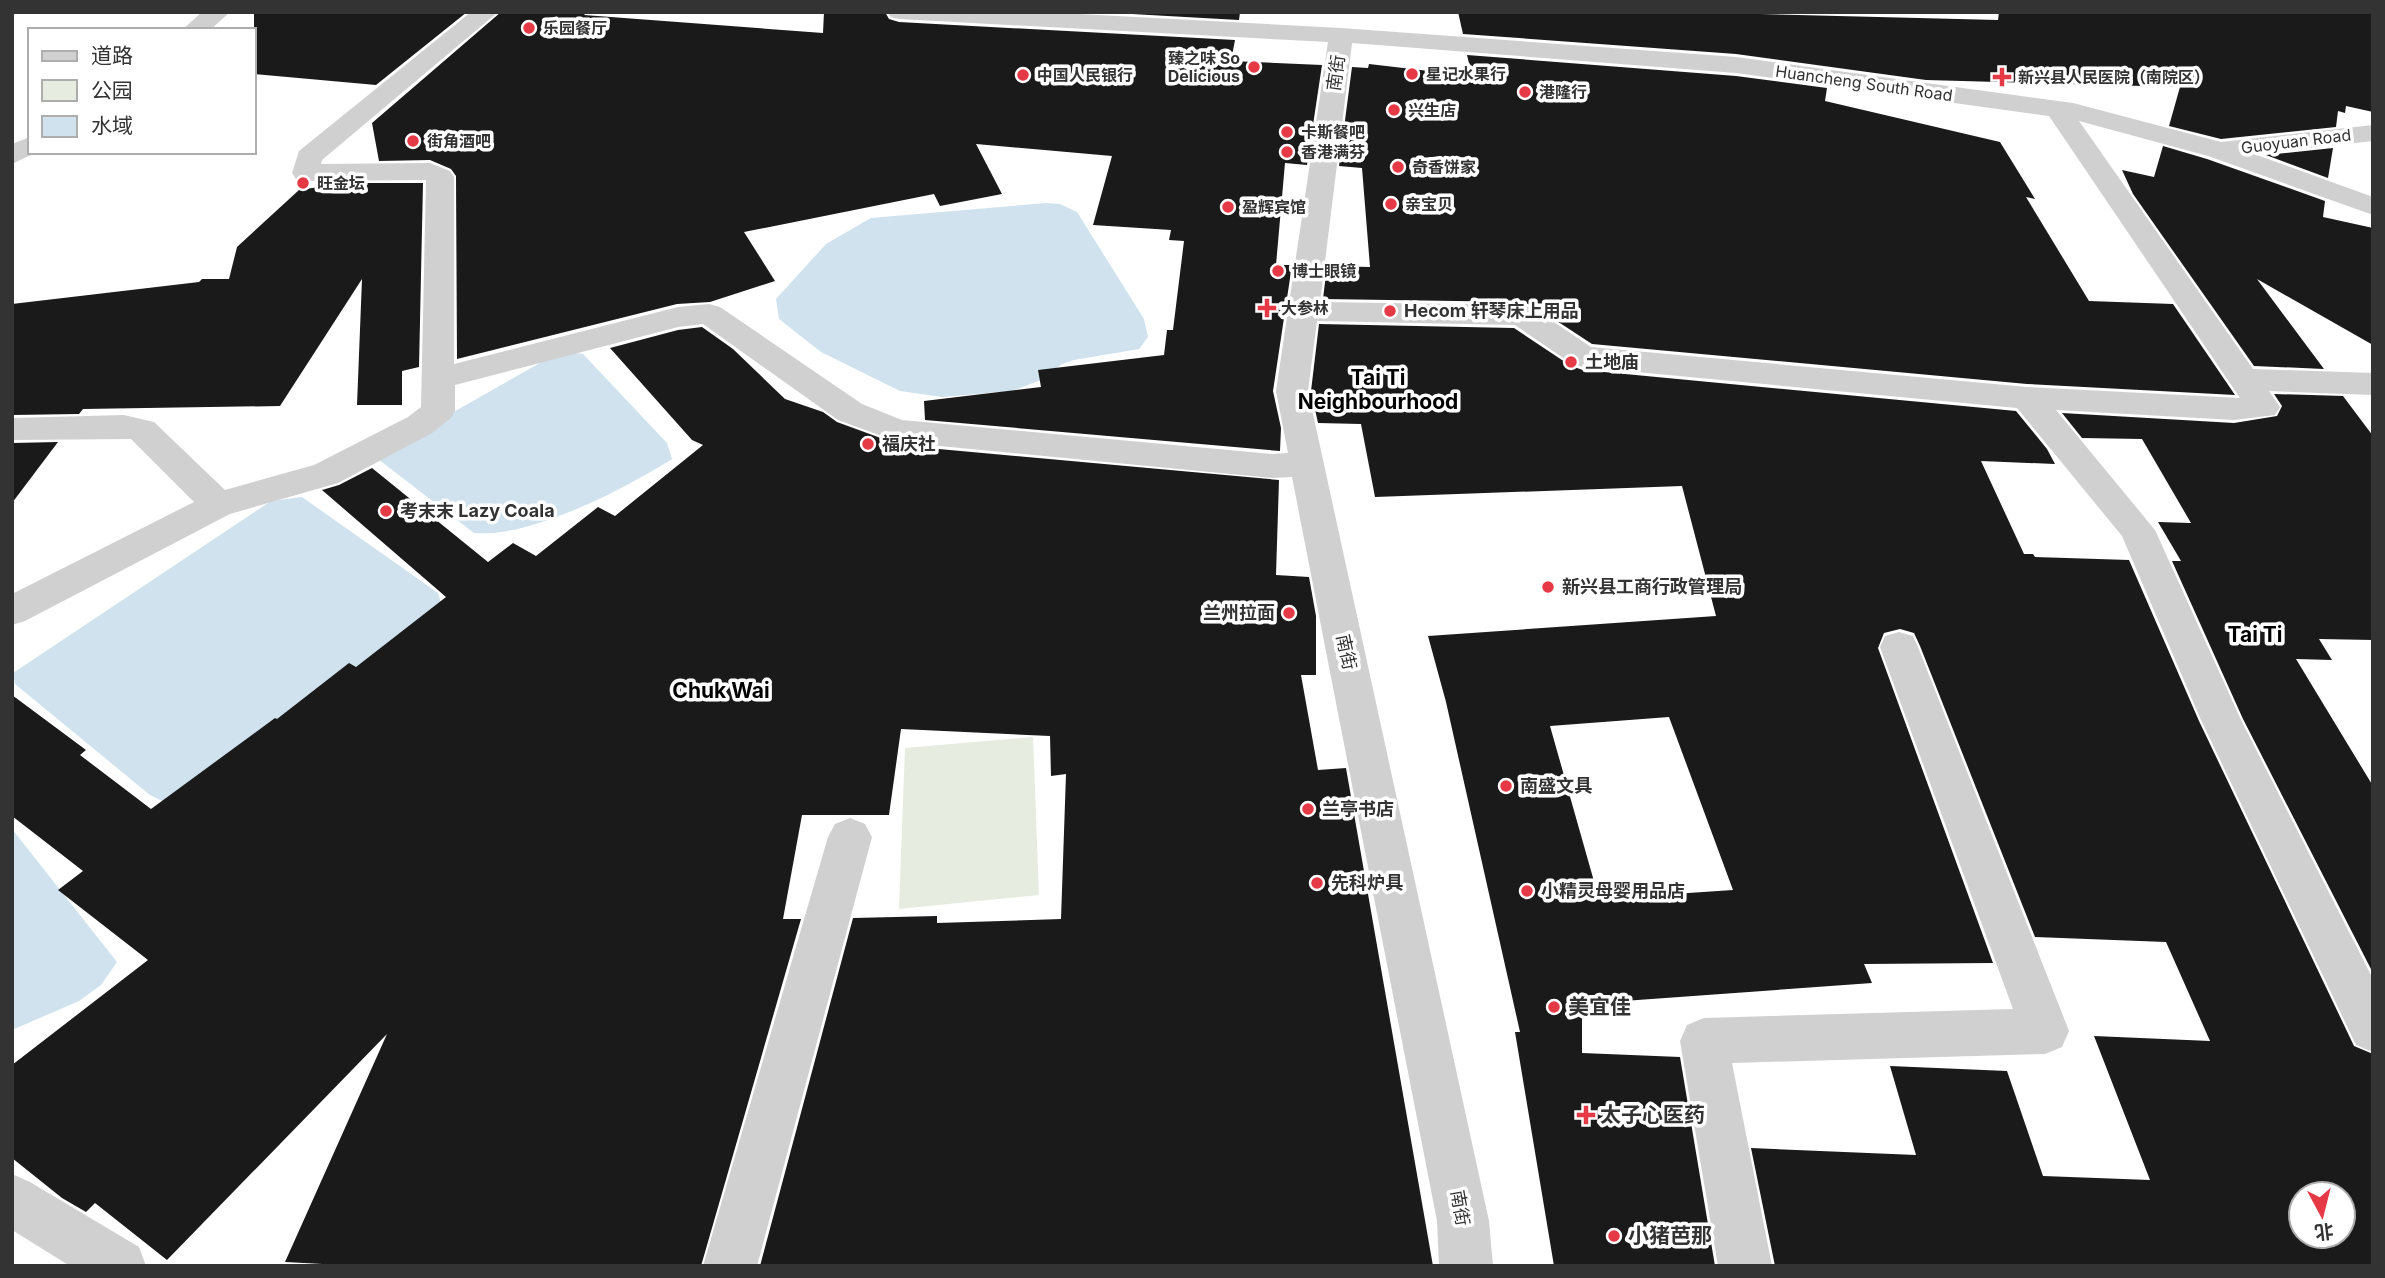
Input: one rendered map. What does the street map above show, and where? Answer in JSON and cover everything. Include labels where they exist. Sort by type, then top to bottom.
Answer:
[{"type":"street","points":[[197,28],[218,12]]},
{"type":"street","points":[[12,611],[218,505],[326,474],[420,425],[438,411],[439,177],[430,171],[306,173],[309,157],[486,12]]},
{"type":"street","points":[[899,12],[1224,29],[1251,26],[1282,12]]},
{"type":"street","name":"Huancheng South Road","points":[[1224,29],[1338,20],[1455,44],[1736,65],[2058,109],[2218,150],[2373,207]]},
{"type":"street","name":"南街","points":[[1338,20],[1292,391],[1463,1221],[1466,1266]]},
{"type":"street","points":[[1303,311],[1522,315],[1583,357],[2027,398],[2234,409],[2263,407],[2058,109]]},
{"type":"street","name":"Guoyuan Road","points":[[2218,150],[2373,132]]},
{"type":"street","points":[[12,156],[28,146]]},
{"type":"street","points":[[438,379],[678,317],[709,314],[850,412],[898,430],[1272,466],[1307,464]]},
{"type":"street","points":[[2244,379],[2373,384]]},
{"type":"street","points":[[2027,398],[2137,530],[2221,720],[2373,1028]]},
{"type":"street","points":[[12,429],[124,426],[142,430],[218,505]]},
{"type":"street","points":[[1745,1266],[1704,1041],[2045,1031],[1899,647]]},
{"type":"street","points":[[730,1266],[850,837]]},
{"type":"street","points":[[12,1200],[120,1266]]},
{"type":"green space","points":[[1033,737],[1039,895],[899,909],[905,748]]},
{"type":"water","points":[[1060,204],[1077,212],[1144,319],[1148,337],[1139,349],[1074,360],[1062,364],[1041,380],[1012,391],[942,397],[900,391],[821,352],[779,319],[776,299],[826,244],[871,218]]},
{"type":"water","points":[[565,352],[583,354],[667,443],[672,459],[603,497],[549,520],[522,528],[474,533],[378,459],[383,452],[554,355]]},
{"type":"water","points":[[302,497],[438,593],[441,603],[425,629],[164,802],[150,795],[15,684],[13,673],[271,501]]},
{"type":"water","points":[[12,829],[117,962],[101,985],[79,1001],[12,1030]]},
{"type":"building","points":[[254,12],[467,12],[376,85],[256,74]]},
{"type":"building","points":[[501,12],[587,12],[584,15],[823,33],[824,12],[885,12],[889,19],[899,22],[1235,40],[1231,61],[1322,65],[1307,165],[1285,163],[1276,265],[1292,265],[1273,391],[1281,428],[1280,451],[925,420],[924,401],[1041,387],[1038,370],[1164,355],[1167,330],[1173,330],[1184,241],[1169,240],[1171,230],[1093,225],[1112,156],[976,144],[1002,194],[940,206],[934,194],[744,232],[775,281],[710,302],[677,304],[457,359],[456,176],[451,169],[430,160],[379,161],[372,123]]},
{"type":"building","points":[[1096,12],[1240,12],[1239,20]]},
{"type":"building","points":[[1458,12],[1679,12],[1998,20],[1999,12],[2373,12],[2373,112],[2346,106],[2345,113],[2338,111],[2336,127],[2221,139],[2169,126],[2180,87],[1926,80],[1736,54],[1463,34]]},
{"type":"building","points":[[1467,55],[1736,76],[1827,88],[1825,101],[2000,142],[2035,199],[2026,197],[2089,301],[2173,304],[2235,395],[2027,384],[1592,344],[1534,306],[1522,302],[1323,299],[1327,266],[1370,267],[1362,168],[1339,166],[1352,67],[1368,68],[1369,64],[1472,76]]},
{"type":"building","points":[[2163,146],[2325,201],[2323,217],[2373,228],[2373,345],[2257,279],[2324,369],[2254,366],[2133,194],[2122,170],[2154,177]]},
{"type":"building","points":[[2333,148],[2328,178],[2266,155]]},
{"type":"building","points":[[345,183],[423,183],[419,367],[402,371],[402,405],[357,405],[362,279],[280,406],[83,409],[79,414],[12,415],[12,304],[199,282],[202,279],[229,279],[237,247],[299,190]]},
{"type":"building","points":[[1319,324],[1514,328],[1571,366],[1583,370],[2016,411],[2047,449],[2055,464],[1981,461],[2024,554],[2033,554],[2035,557],[2129,560],[2199,721],[2354,1046],[2373,1054],[2373,1266],[1775,1266],[1751,1148],[1916,1155],[1890,1066],[2007,1071],[2043,1176],[2150,1180],[2094,1036],[2210,1041],[2166,942],[2035,937],[1920,646],[1914,633],[1900,629],[1884,633],[1878,648],[1993,963],[1864,964],[1872,983],[1582,1004],[1582,1053],[1680,1057],[1715,1266],[1554,1266],[1515,1032],[1520,1032],[1446,702],[1428,636],[1716,616],[1682,486],[1375,497],[1361,424],[1318,423],[1311,391]],"holes":[[[1669,717],[1733,890],[1599,899],[1550,726]]]},
{"type":"building","points":[[702,327],[733,349],[785,399],[823,412],[837,422],[897,444],[928,451],[928,448],[1279,480],[1276,575],[1309,577],[1316,616],[1316,675],[1301,675],[1318,770],[1346,768],[1433,1266],[760,1266],[853,918],[937,916],[937,923],[1061,919],[1066,774],[1051,776],[1050,736],[901,729],[889,815],[802,815],[783,919],[801,919],[701,1266],[360,1266],[285,1262],[387,1034],[167,1260],[95,1203],[86,1212],[62,1198],[12,1158],[12,1065],[148,960],[58,890],[83,871],[12,816],[12,695],[86,750],[80,755],[151,809],[277,719],[349,663],[356,667],[446,597],[322,490],[339,485],[372,468],[488,562],[513,543],[536,556],[598,507],[615,516],[703,445],[692,440],[610,348],[678,330]]},
{"type":"building","points":[[2274,394],[2343,396],[2373,436],[2373,640],[2319,639],[2332,660],[2296,659],[2373,786],[2373,973],[2243,719],[2172,561],[2181,561],[2158,522],[2191,523],[2142,439],[2082,438],[2062,413],[2234,423],[2277,416],[2282,406]]},
{"type":"building","points":[[58,442],[12,503],[12,443]]},
{"type":"place","name":"乐园餐厅","points":[[529,28]]},
{"type":"place","name":"臻之味 So Delicious","points":[[1254,67]]},
{"type":"place","name":"星记水果行","points":[[1412,74]]},
{"type":"place","name":"中国人民银行","points":[[1023,75]]},
{"type":"place","name":"新兴县人民医院（南院区）","points":[[2002,77]]},
{"type":"place","name":"港隆行","points":[[1525,92]]},
{"type":"place","name":"兴生店","points":[[1394,110]]},
{"type":"place","name":"卡斯餐吧","points":[[1287,132]]},
{"type":"place","name":"街角酒吧","points":[[413,141]]},
{"type":"place","name":"香港满芬","points":[[1287,152]]},
{"type":"place","name":"奇香饼家","points":[[1398,167]]},
{"type":"place","name":"旺金坛","points":[[303,183]]},
{"type":"place","name":"亲宝贝","points":[[1391,204]]},
{"type":"place","name":"盈辉宾馆","points":[[1228,207]]},
{"type":"place","name":"博士眼镜","points":[[1278,271]]},
{"type":"place","name":"大参林","points":[[1267,308]]},
{"type":"place","name":"Hecom 轩琴床上用品","points":[[1390,311]]},
{"type":"place","name":"土地庙","points":[[1571,362]]},
{"type":"place","name":"福庆社","points":[[868,444]]},
{"type":"place","name":"考末末 Lazy Coala","points":[[386,511]]},
{"type":"place","name":"新兴县工商行政管理局","points":[[1548,587]]},
{"type":"place","name":"兰州拉面","points":[[1289,613]]},
{"type":"place","name":"南盛文具","points":[[1506,786]]},
{"type":"place","name":"兰亭书店","points":[[1308,809]]},
{"type":"place","name":"先科炉具","points":[[1317,883]]},
{"type":"place","name":"小精灵母婴用品店","points":[[1527,891]]},
{"type":"place","name":"美宜佳","points":[[1554,1007]]},
{"type":"place","name":"太子心医药","points":[[1586,1115]]},
{"type":"place","name":"小猪芭那","points":[[1614,1236]]},
{"type":"district","name":"Tai Ti Neighbourhood","points":[[1378,390]]},
{"type":"district","name":"Tai Ti","points":[[2255,635]]},
{"type":"district","name":"Chuk Wai","points":[[721,691]]}]
